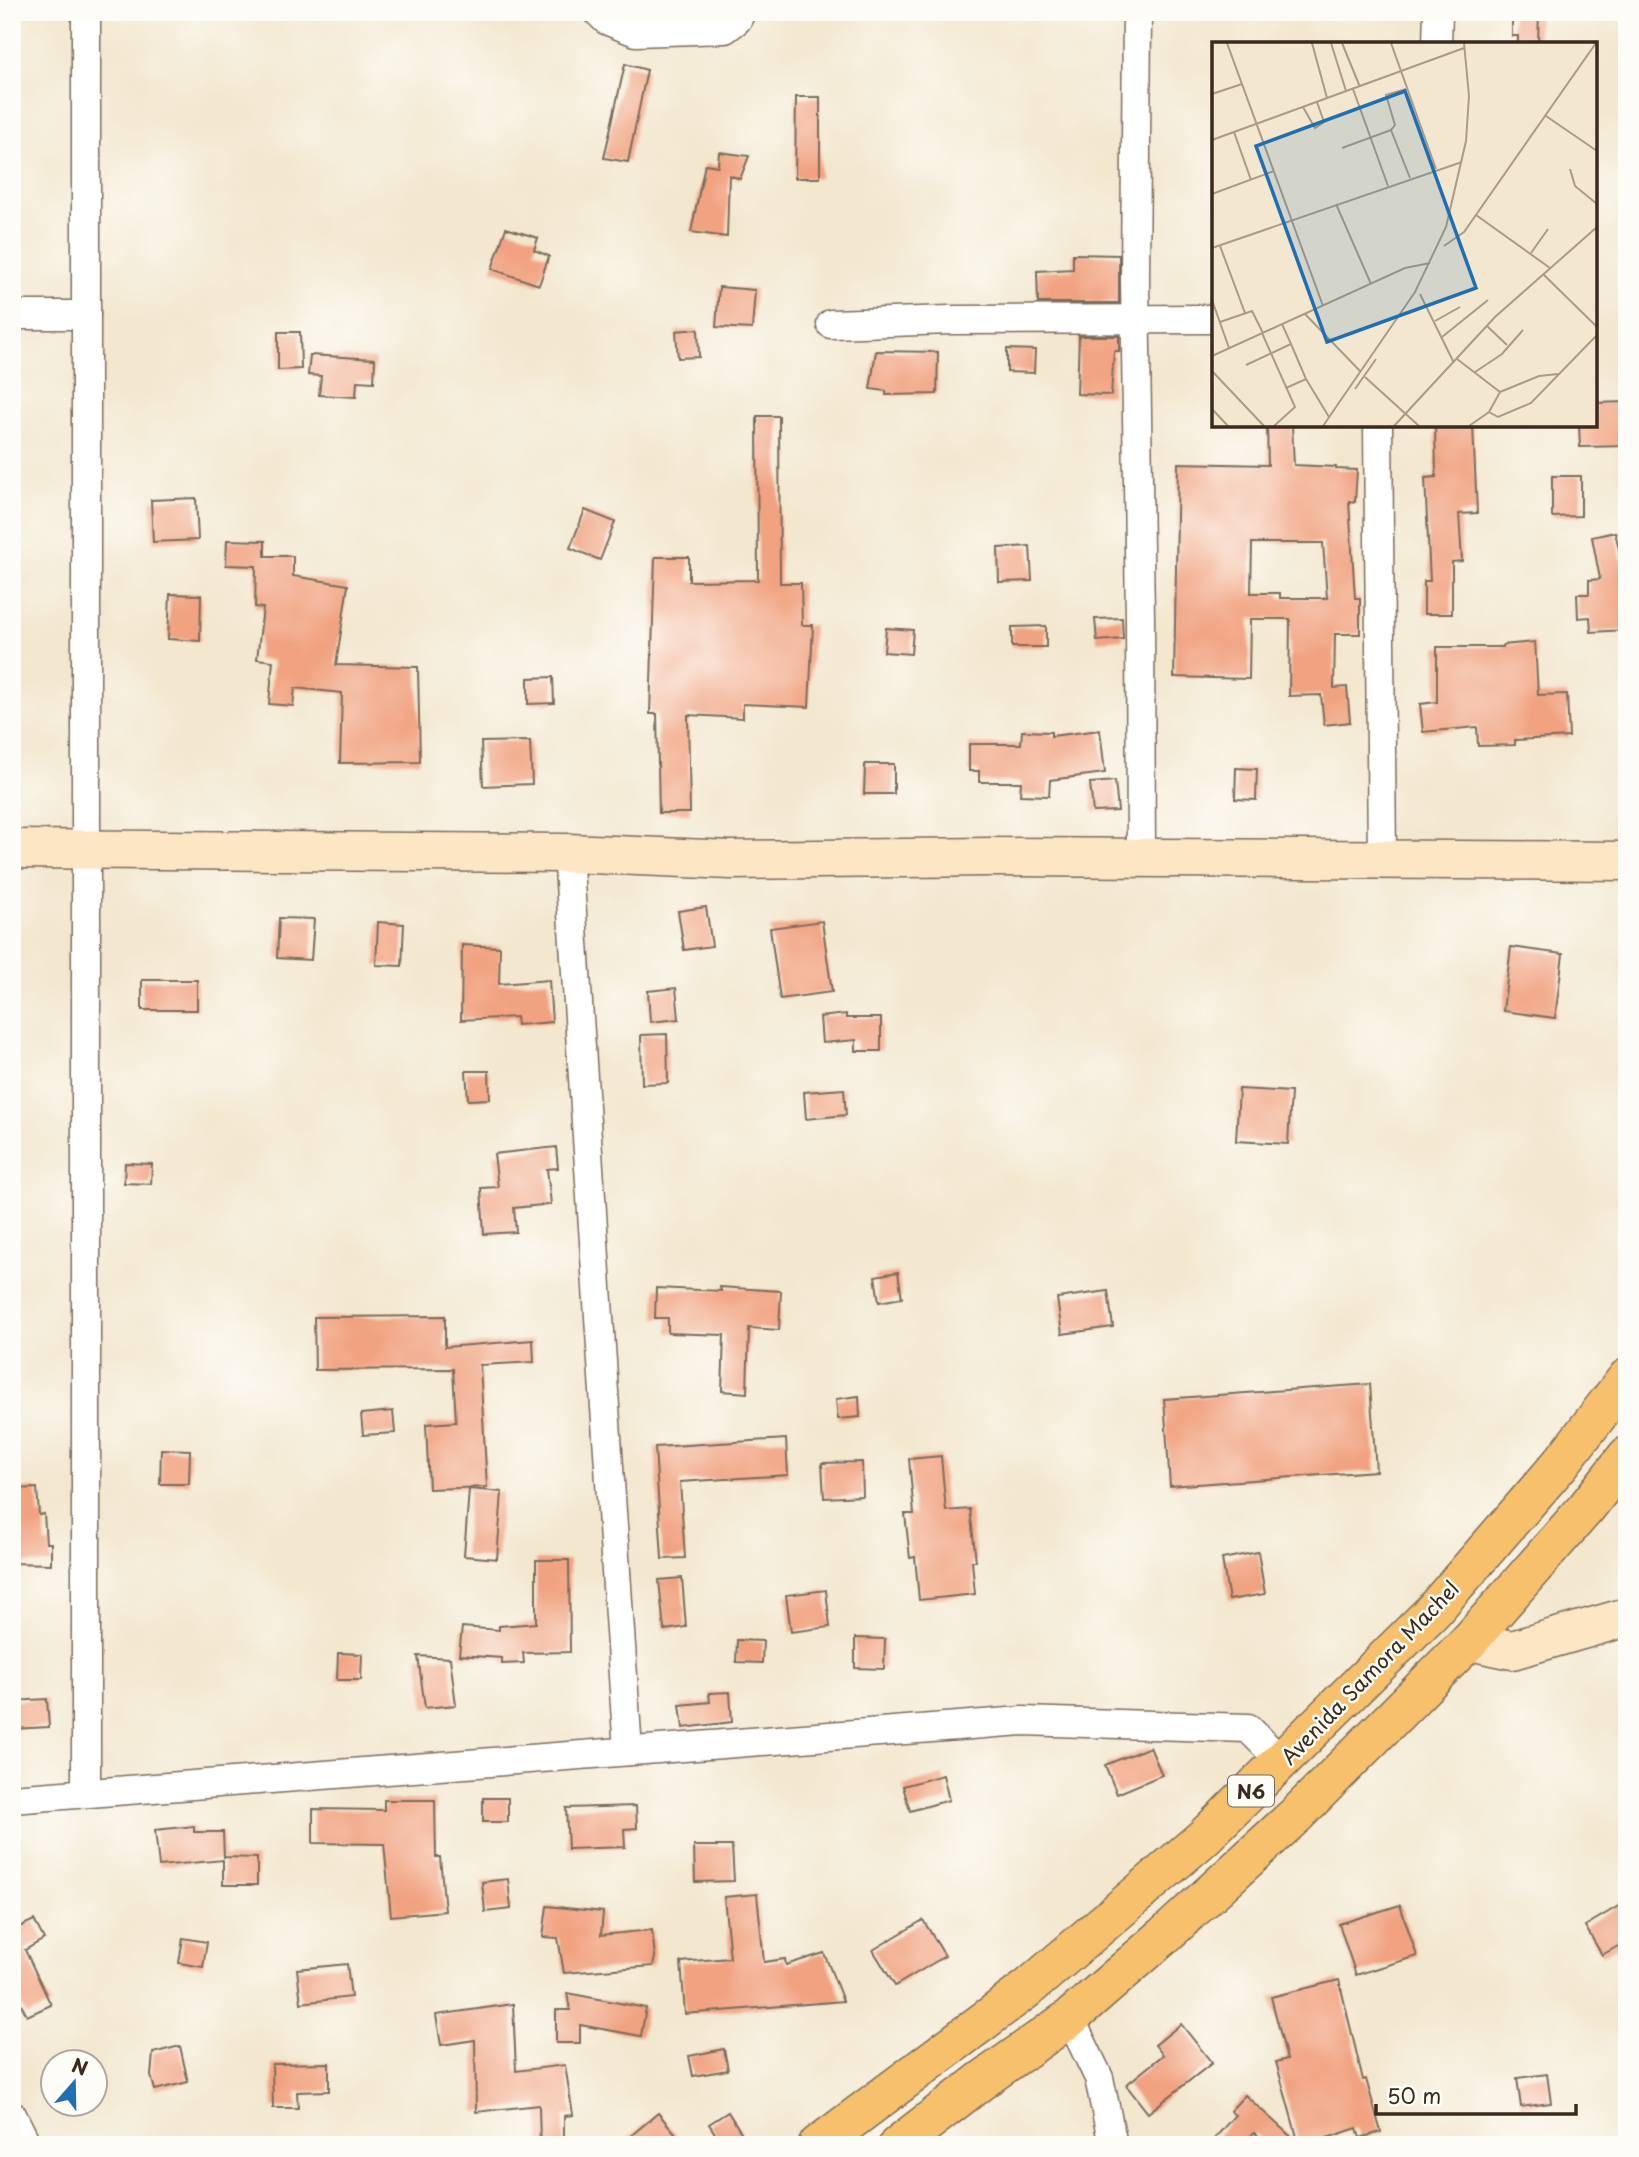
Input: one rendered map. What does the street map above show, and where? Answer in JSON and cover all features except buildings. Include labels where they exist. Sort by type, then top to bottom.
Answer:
[{"type":"highway","name":"Avenida Samora Machel","points":[[818,2145],[1028,1989],[1203,1838],[1432,1612],[1561,1463],[1627,1378]]},
{"type":"highway","name":"N6","points":[[898,2145],[981,2081],[1070,2018],[1296,1815],[1469,1642],[1586,1508],[1627,1456]]},
{"type":"street","points":[[86,12],[86,1792]]},
{"type":"street","points":[[598,12],[606,20],[636,32],[725,29],[737,20],[741,12]]},
{"type":"street","points":[[1137,12],[1136,320],[1141,858]]},
{"type":"street","points":[[1437,42],[1438,12]]},
{"type":"street","points":[[12,315],[86,315]]},
{"type":"street","points":[[831,324],[950,320],[1212,319]]},
{"type":"street","points":[[1378,427],[1382,859]]},
{"type":"street","points":[[12,849],[568,853],[731,860],[990,857],[1627,861]]},
{"type":"street","points":[[568,853],[628,1751]]},
{"type":"street","points":[[1469,1642],[1512,1650],[1627,1617]]},
{"type":"street","points":[[12,1799],[1021,1721],[1248,1728],[1281,1761]]},
{"type":"street","points":[[1070,2018],[1099,2078],[1113,2145]]},
{"type":"street","points":[[12,2115],[27,2145]]}]
